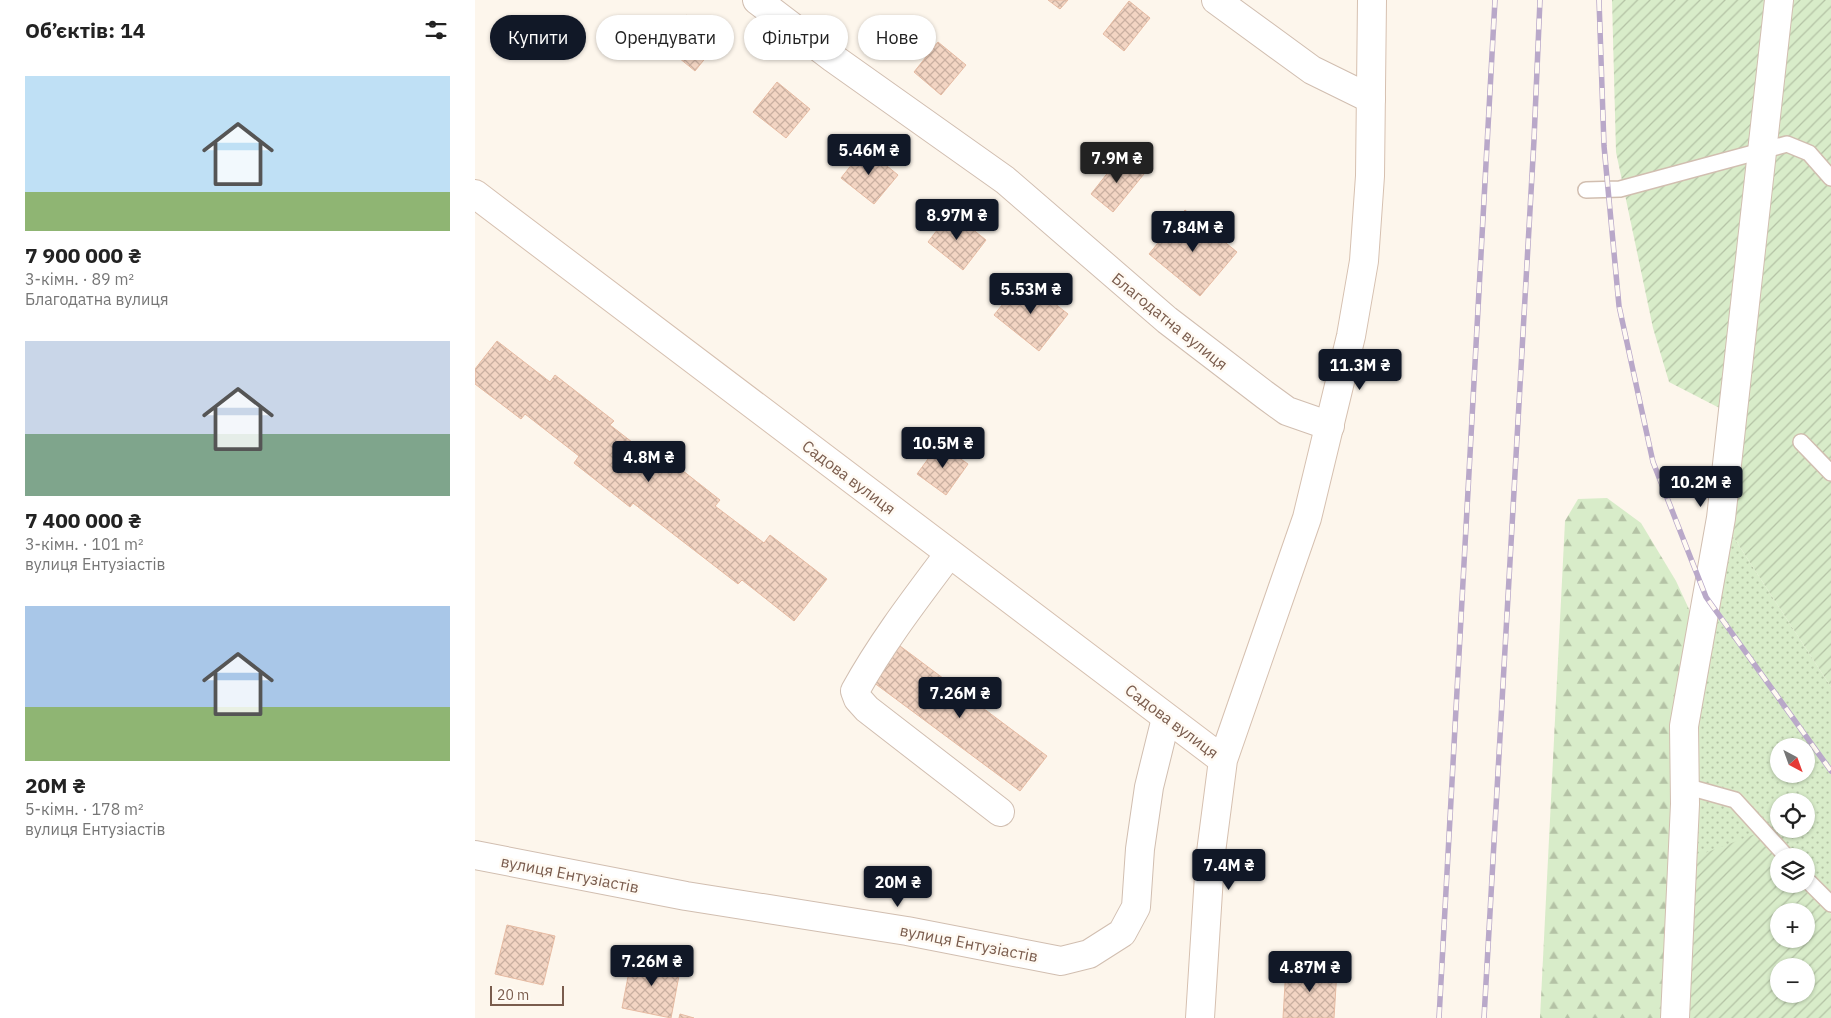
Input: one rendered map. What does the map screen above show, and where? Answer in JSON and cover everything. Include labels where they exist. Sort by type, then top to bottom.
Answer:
[{"type":"street","name":"Благодатна вулиця","points":[[757,0],[833,58],[1005,180],[1159,314],[1265,396],[1287,411],[1330,426]]},
{"type":"street","points":[[1216,0],[1311,70],[1371,99]]},
{"type":"street","points":[[1200,1018],[1210,860],[1223,760],[1307,518],[1351,336],[1364,261],[1370,176],[1371,0]]},
{"type":"street","points":[[1675,1018],[1685,786],[1684,726],[1721,518],[1779,0]]},
{"type":"street","name":"Садова вулиця","points":[[475,194],[1223,760]]},
{"type":"street","points":[[949,554],[902,618],[855,691],[858,699],[867,708],[1000,812]]},
{"type":"street","name":"вулиця Ентузіастів","points":[[475,855],[686,896],[907,931],[1061,961],[1089,954],[1122,933],[1136,907],[1140,849],[1149,787],[1166,718]]},
{"type":"lane","points":[[1586,190],[1620,189],[1787,144],[1809,153],[1831,178]]},
{"type":"lane","points":[[1801,442],[1831,473]]},
{"type":"lane","points":[[1685,786],[1735,800],[1779,848]]},
{"type":"lane","points":[[1815,887],[1831,904]]},
{"type":"green space","points":[[1612,0],[1831,0],[1831,687],[1721,518],[1733,415],[1669,382],[1653,328],[1616,152]]},
{"type":"green space","points":[[1607,498],[1641,523],[1676,581],[1700,633],[1661,1018],[1540,1018],[1565,521],[1578,499]]},
{"type":"green space","points":[[1721,518],[1831,687],[1831,914],[1812,893],[1815,893],[1815,848],[1770,848],[1770,858],[1681,862]]},
{"type":"green space","points":[[1758,833],[1772,848],[1770,848],[1770,893],[1812,893],[1831,914],[1831,1018],[1675,1018],[1681,862]]},
{"type":"building","points":[[1048,0],[1068,0],[1060,9]]},
{"type":"building","points":[[1129,1],[1150,18],[1124,51],[1103,34]]},
{"type":"building","points":[[938,42],[966,65],[941,95],[914,72],[924,60],[936,60],[936,44]]},
{"type":"building","points":[[682,60],[704,60],[695,71]]},
{"type":"building","points":[[777,82],[810,109],[786,138],[753,112]]},
{"type":"building","points":[[865,148],[898,175],[874,204],[841,178]]},
{"type":"building","points":[[1121,156],[1144,174],[1113,212],[1091,194]]},
{"type":"building","points":[[1185,210],[1237,252],[1200,296],[1149,254]]},
{"type":"building","points":[[951,212],[986,240],[963,270],[928,242]]},
{"type":"building","points":[[1023,279],[1068,314],[1039,351],[994,315]]},
{"type":"building","points":[[497,341],[550,382],[555,375],[614,421],[610,425],[659,463],[664,456],[720,500],[715,506],[764,543],[770,535],[827,579],[794,621],[742,580],[738,584],[633,503],[630,507],[574,463],[579,456],[525,414],[521,419],[475,384],[475,369]]},
{"type":"building","points":[[939,444],[968,464],[946,495],[917,474]]},
{"type":"building","points":[[900,646],[1047,756],[1020,791],[873,682]]},
{"type":"building","points":[[507,925],[555,936],[543,985],[495,974]]},
{"type":"building","points":[[632,956],[681,965],[671,1018],[622,1008]]},
{"type":"building","points":[[1286,967],[1337,970],[1334,1018],[1283,1018]]},
{"type":"building","points":[[680,1014],[694,1018],[679,1018]]},
{"type":"railway","points":[[1439,1018],[1495,0]]},
{"type":"railway","points":[[1484,1018],[1534,140],[1540,0]]},
{"type":"railway","points":[[1599,0],[1604,146],[1619,306],[1653,462],[1706,597],[1831,771]]}]
